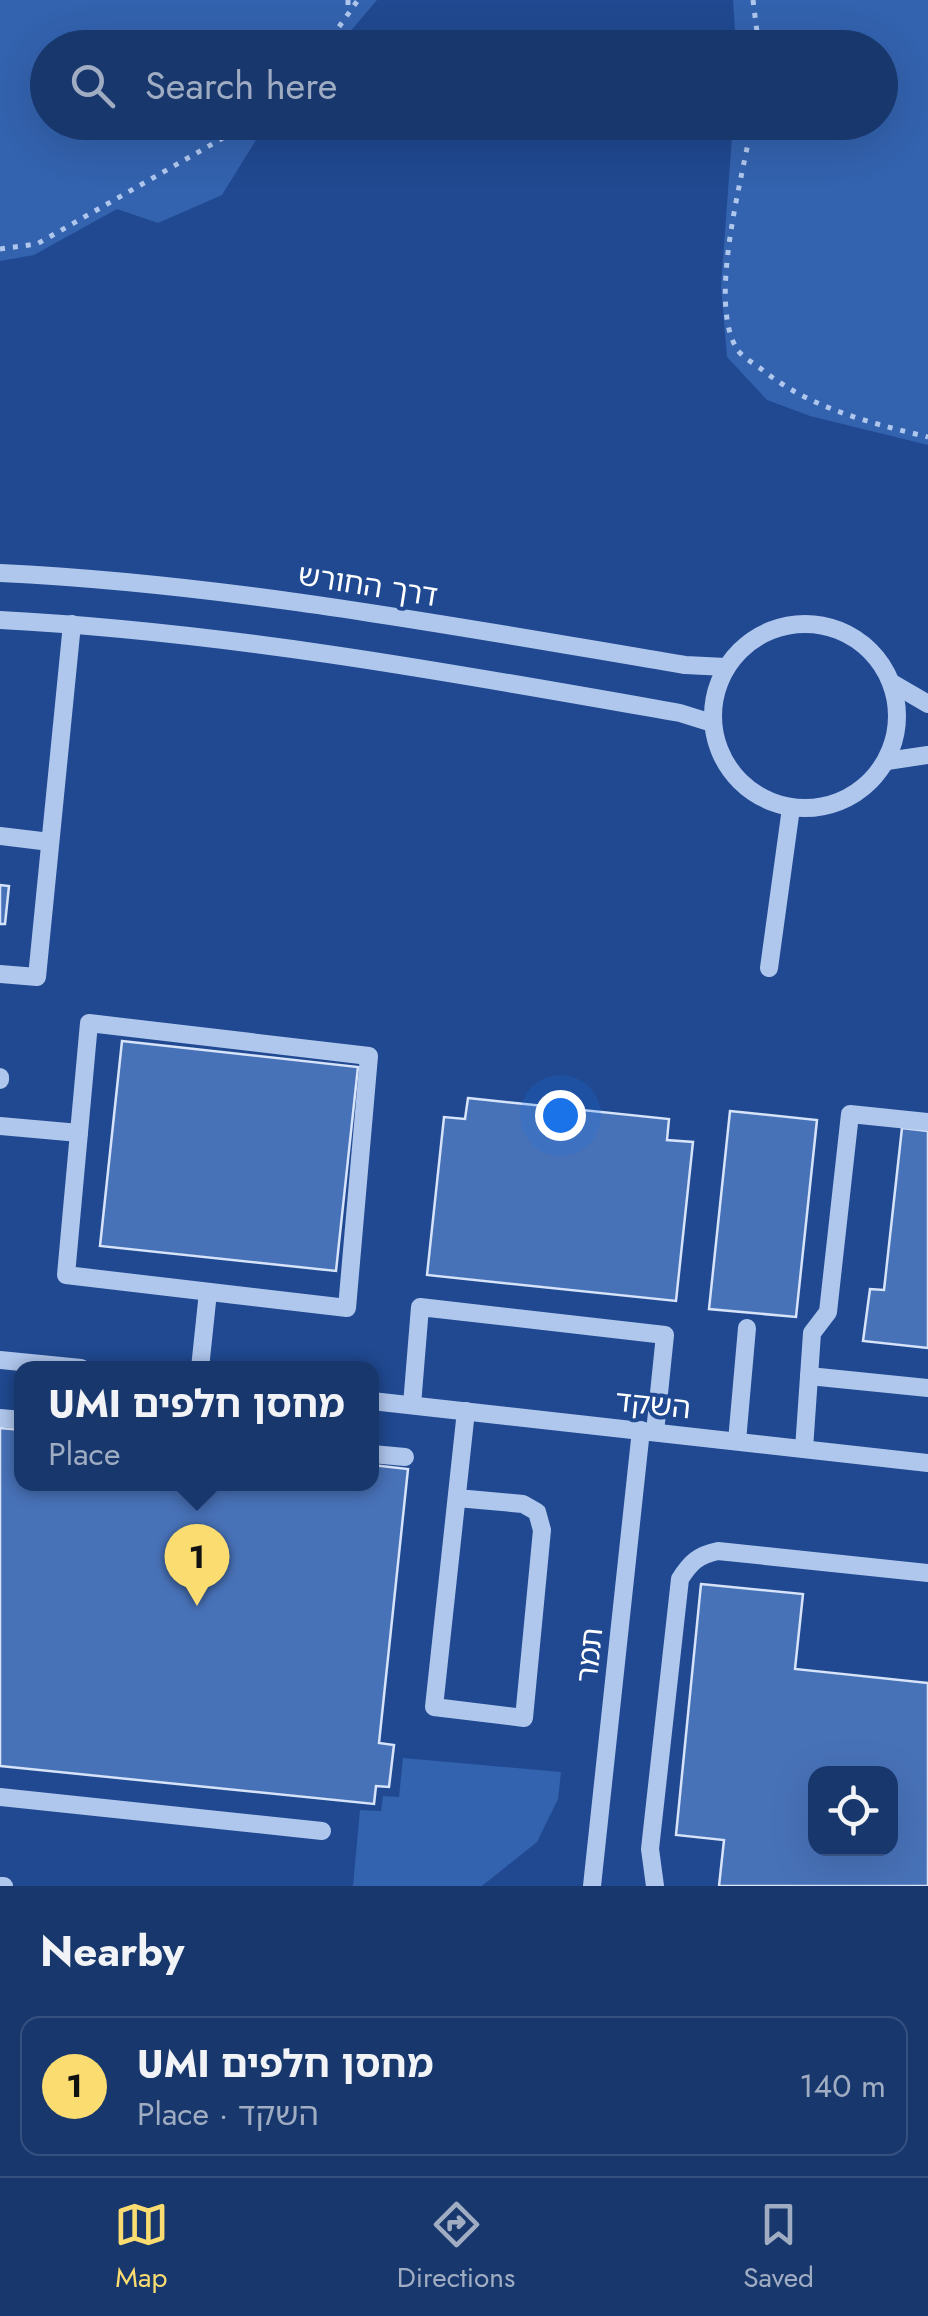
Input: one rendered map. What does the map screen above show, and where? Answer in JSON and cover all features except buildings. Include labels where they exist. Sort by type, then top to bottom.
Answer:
[{"type":"street","name":"דרך החורש","points":[[0,573],[104,578],[297,600],[685,664],[726,667]]},
{"type":"street","points":[[0,620],[290,647],[680,713],[712,723]]},
{"type":"street","points":[[0,974],[37,977],[72,624]]},
{"type":"street","points":[[799,624],[828,626],[855,638],[877,658],[892,683],[898,709],[896,736],[886,761],[870,783],[846,799],[820,808],[792,808],[762,799],[736,779],[719,753],[712,723],[714,694],[726,667],[745,645],[770,630],[799,624]]},
{"type":"street","points":[[892,683],[928,704]]},
{"type":"street","points":[[886,761],[928,755]]},
{"type":"street","points":[[769,968],[792,808]]},
{"type":"street","points":[[0,836],[50,842]]},
{"type":"street","points":[[89,1023],[368,1056],[347,1308],[208,1292],[66,1276],[89,1023]]},
{"type":"street","points":[[804,1449],[812,1333],[828,1312],[850,1114],[928,1122]]},
{"type":"street","points":[[0,1126],[79,1133]]},
{"type":"street","points":[[201,1361],[208,1292]]},
{"type":"street","name":"תמר","points":[[412,1405],[420,1308],[665,1336],[648,1431],[592,1886]]},
{"type":"street","points":[[738,1441],[747,1328]]},
{"type":"street","points":[[809,1376],[928,1388]]},
{"type":"street","name":"השקד","points":[[379,1402],[928,1464]]},
{"type":"street","points":[[457,1498],[523,1504],[537,1512],[542,1530],[524,1718],[434,1708],[466,1411]]},
{"type":"street","points":[[379,1455],[405,1457]]},
{"type":"street","points":[[655,1886],[650,1849],[680,1579],[688,1567],[701,1554],[718,1551],[928,1572]]},
{"type":"street","points":[[0,1797],[322,1831]]},
{"type":"path","points":[[348,0],[348,10]]},
{"type":"path","points":[[335,30],[358,0]]},
{"type":"path","points":[[754,0],[757,30]]},
{"type":"path","points":[[0,249],[37,244],[219,140]]},
{"type":"path","points":[[749,140],[725,311],[737,350],[790,392],[854,418],[928,437]]},
{"type":"shaded area","points":[[0,0],[377,0],[351,30],[30,30],[30,140],[256,140],[222,195],[158,223],[117,209],[34,255],[0,261]]},
{"type":"shaded area","points":[[733,0],[928,0],[928,445],[810,416],[767,400],[727,357],[721,286],[732,140],[898,140],[898,30],[735,30]]},
{"type":"shaded area","points":[[403,1758],[561,1772],[558,1799],[537,1842],[482,1886],[353,1886],[360,1810],[381,1811],[383,1796],[399,1797]]},
{"type":"place","name":"UMI מחסן חלפים","points":[[197,1606]]}]
